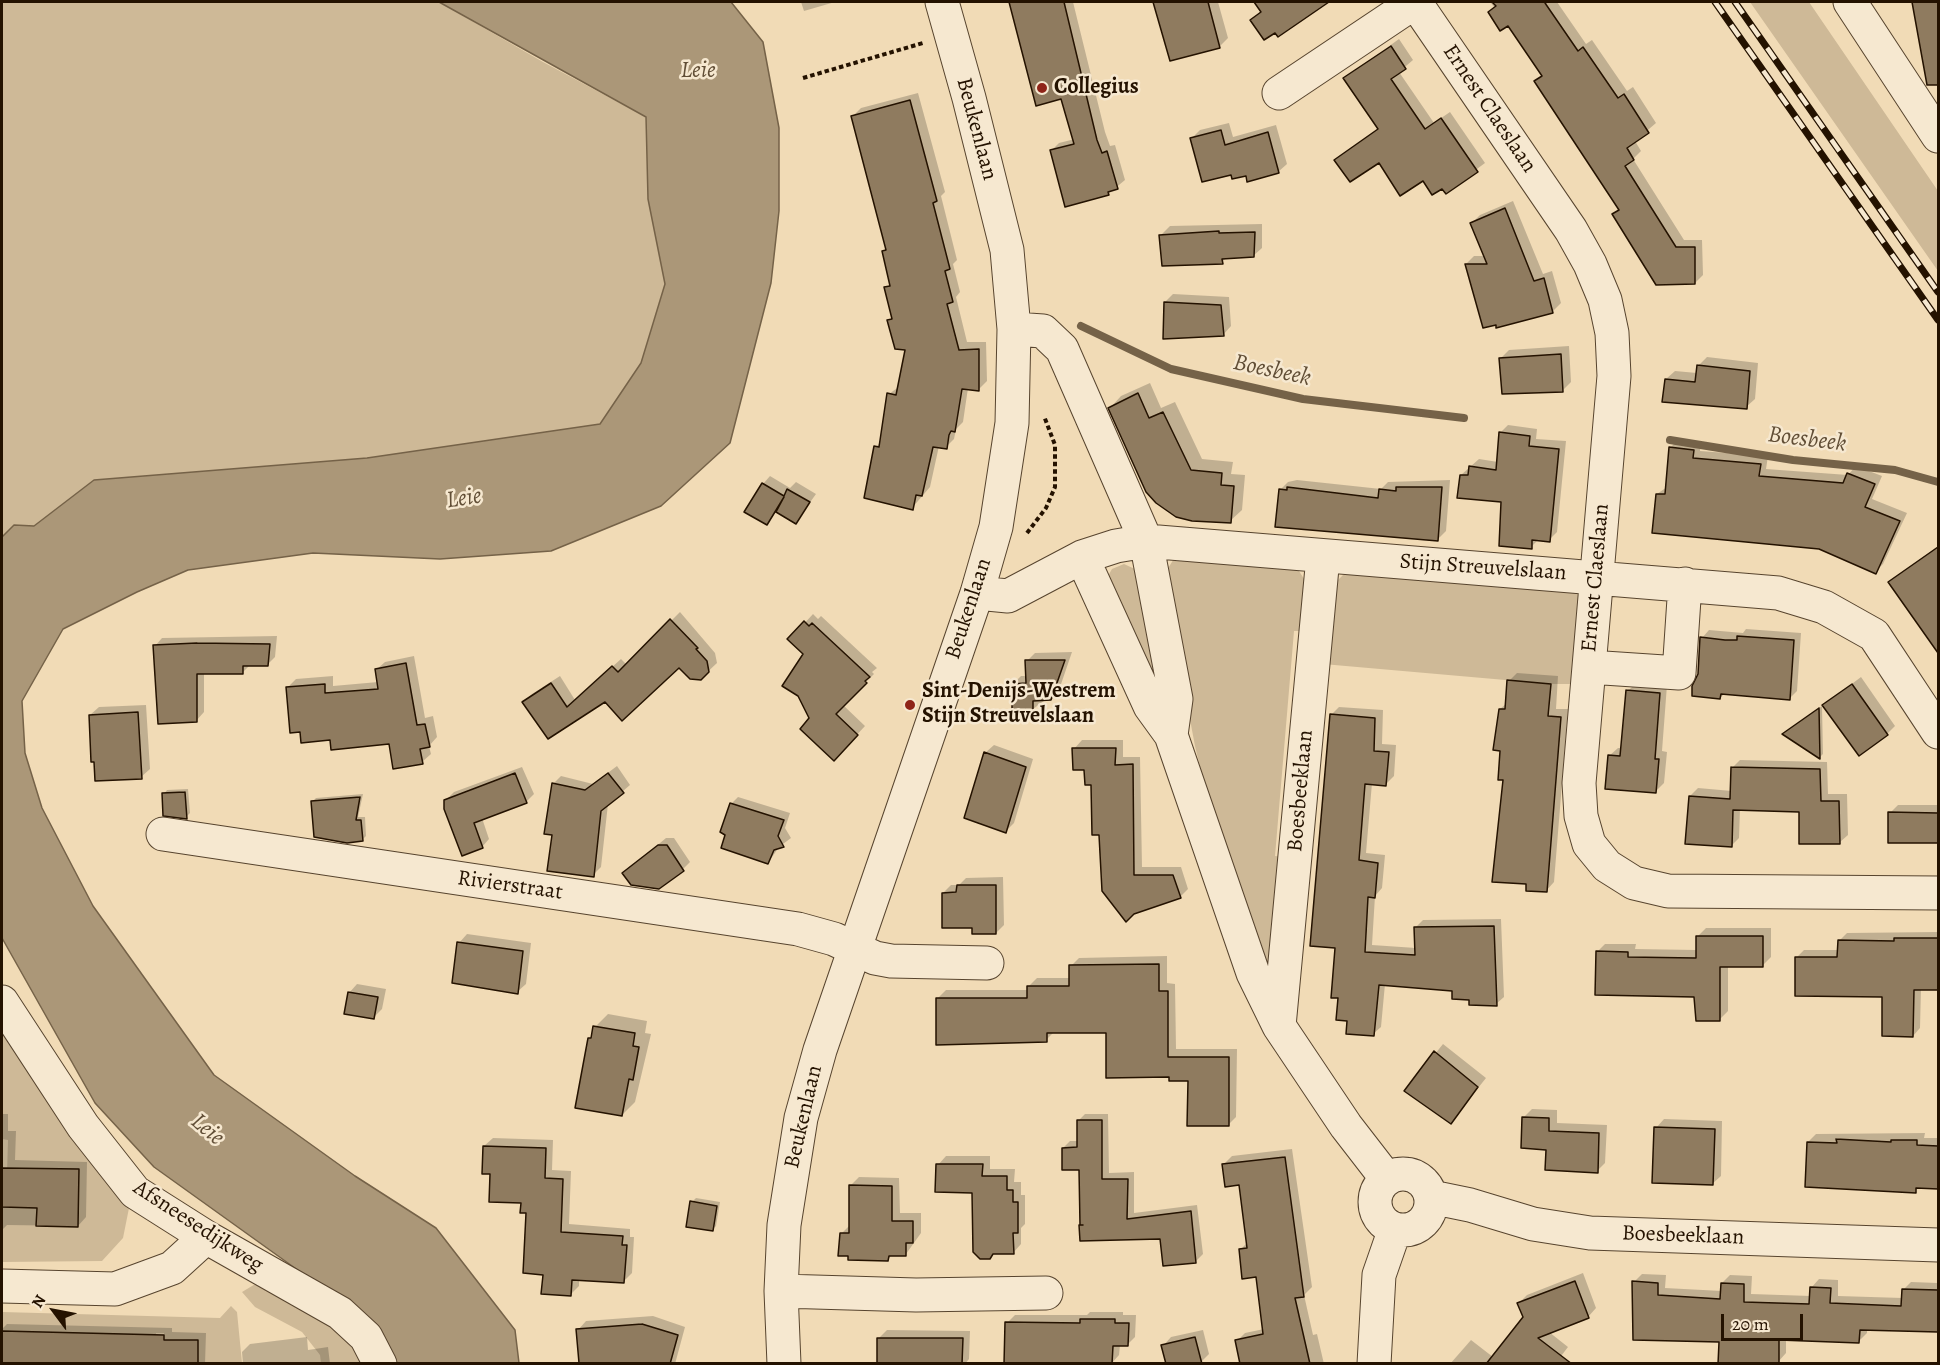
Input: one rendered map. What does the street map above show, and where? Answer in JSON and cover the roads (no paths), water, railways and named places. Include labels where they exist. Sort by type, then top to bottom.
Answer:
[{"type":"street","name":"Beukenlaan","points":[[784,1364],[781,1291],[784,1226],[801,1118],[820,1050],[977,593],[996,527],[1012,423],[1014,329],[1007,250],[942,2]]},
{"type":"street","name":"Ernest Claeslaan","points":[[1279,93],[1415,2],[1571,230],[1590,264],[1605,300],[1612,333],[1614,376],[1579,783],[1581,816],[1588,844],[1607,866],[1634,883],[1668,891],[1938,893]]},
{"type":"street","points":[[1850,2],[1938,135]]},
{"type":"street","points":[[1014,329],[1043,331],[1062,349],[1146,541],[1176,699],[1171,735]]},
{"type":"street","name":"Stijn Streuvelslaan","points":[[1146,541],[1779,593],[1824,607],[1874,635],[1938,732]]},
{"type":"street","points":[[977,593],[1008,596],[1082,557],[1116,546],[1146,541]]},
{"type":"street","points":[[1082,557],[1150,706],[1171,735],[1253,973],[1279,1026],[1346,1126],[1387,1179]]},
{"type":"street","name":"Boesbeeklaan","points":[[1279,1026],[1323,557]]},
{"type":"street","points":[[1589,667],[1679,673],[1685,584]]},
{"type":"street","name":"Rivierstraat","points":[[163,834],[798,929],[834,939],[855,948]]},
{"type":"street","points":[[855,948],[875,958],[891,962],[987,963]]},
{"type":"street","name":"Afsneesedijkweg","points":[[2,1002],[83,1126],[135,1192],[206,1238],[340,1313],[366,1337],[380,1364]]},
{"type":"street","points":[[1395,1175],[1414,1176],[1422,1181],[1431,1197],[1431,1209],[1417,1227],[1406,1230],[1395,1229],[1378,1217],[1375,1207],[1379,1187],[1395,1175]]},
{"type":"street","name":"Boesbeeklaan","points":[[1431,1197],[1470,1205],[1533,1224],[1590,1233],[1938,1245]]},
{"type":"street","points":[[1374,1364],[1379,1275],[1395,1229]]},
{"type":"street","points":[[2,1286],[115,1289],[172,1268],[206,1238]]},
{"type":"street","points":[[781,1291],[916,1295],[1046,1293]]},
{"type":"water","name":"Leie","points":[[439,2],[731,2],[763,42],[779,128],[779,211],[771,283],[730,443],[661,506],[551,551],[440,559],[313,553],[188,570],[137,592],[63,629],[22,701],[25,753],[42,808],[93,906],[214,1075],[355,1176],[436,1228],[515,1330],[519,1363],[397,1363],[366,1319],[154,1167],[95,1103],[2,938],[2,537],[14,525],[34,526],[94,480],[367,458],[600,424],[641,363],[665,284],[648,199],[646,117]]},
{"type":"waterway","name":"Boesbeek","points":[[1081,326],[1171,369],[1303,399],[1464,418]]},
{"type":"waterway","name":"Boesbeek","points":[[1670,440],[1793,460],[1895,470],[1938,482]]},
{"type":"railway","points":[[1715,2],[1938,320]]},
{"type":"railway","points":[[1735,2],[1938,292]]},
{"type":"place","name":"Collegius","points":[[1042,88]]},
{"type":"place","name":"Sint-Denijs-Westrem Stijn Streuvelslaan","points":[[910,705]]}]
